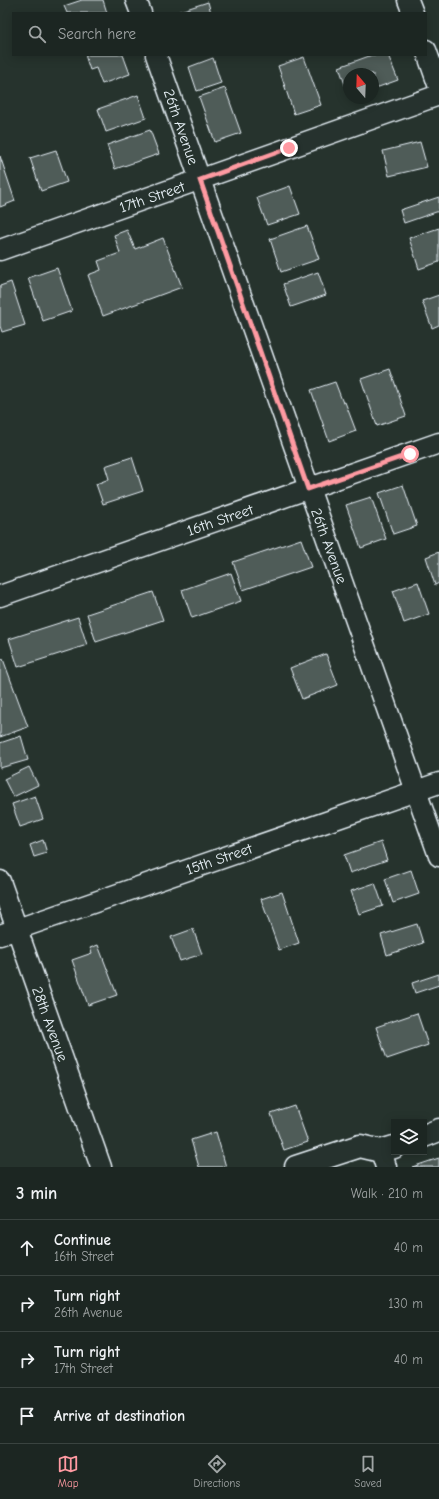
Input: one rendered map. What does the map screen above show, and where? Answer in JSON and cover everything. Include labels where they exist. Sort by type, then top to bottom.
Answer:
[{"type":"street","points":[[136,0],[141,12]]},
{"type":"street","points":[[408,0],[413,12]]},
{"type":"street","points":[[427,53],[439,87]]},
{"type":"street","name":"26th Avenue","points":[[156,56],[308,489],[439,856]]},
{"type":"street","name":"17th Street","points":[[0,250],[439,96]]},
{"type":"street","name":"16th Street","points":[[0,596],[439,443]]},
{"type":"street","name":"15th Street","points":[[8,932],[439,783]]},
{"type":"street","name":"28th Avenue","points":[[0,881],[8,932],[101,1167]]},
{"type":"street","points":[[427,1135],[439,1130]]},
{"type":"street","points":[[296,1167],[360,1146],[387,1155]]},
{"type":"building","points":[[82,0],[103,0],[107,12],[67,12],[64,6]]},
{"type":"building","points":[[208,2],[211,12],[177,12]]},
{"type":"building","points":[[85,56],[123,56],[130,74],[102,84],[96,68],[90,70]]},
{"type":"building","points":[[369,56],[388,56],[398,80],[379,87],[379,68],[343,68],[343,79],[339,67]]},
{"type":"building","points":[[304,57],[321,105],[294,114],[278,66]]},
{"type":"building","points":[[213,58],[221,83],[197,91],[189,67]]},
{"type":"building","points":[[225,88],[241,133],[215,142],[199,97]]},
{"type":"building","points":[[138,95],[146,118],[106,132],[98,109]]},
{"type":"building","points":[[150,130],[159,154],[115,169],[107,145]]},
{"type":"building","points":[[420,142],[427,167],[389,176],[383,151]]},
{"type":"building","points":[[56,150],[67,182],[41,191],[30,158]]},
{"type":"building","points":[[0,156],[15,201],[0,207]]},
{"type":"building","points":[[290,186],[300,214],[267,225],[257,198]]},
{"type":"building","points":[[439,197],[439,211],[404,223],[400,210]]},
{"type":"building","points":[[307,226],[319,259],[281,272],[270,239]]},
{"type":"building","points":[[439,228],[439,262],[419,269],[409,238]]},
{"type":"building","points":[[127,230],[135,249],[163,238],[182,287],[103,316],[88,275],[101,270],[98,261],[120,253],[114,235]]},
{"type":"building","points":[[57,268],[72,311],[43,321],[28,278]]},
{"type":"building","points":[[318,272],[326,295],[291,307],[283,284]]},
{"type":"building","points":[[11,282],[25,325],[2,332],[0,326],[0,286]]},
{"type":"building","points":[[439,295],[439,325],[432,328],[422,301]]},
{"type":"building","points":[[390,369],[406,416],[377,426],[361,379]]},
{"type":"building","points":[[335,382],[343,403],[345,402],[356,431],[329,441],[311,390]]},
{"type":"building","points":[[132,457],[143,491],[103,504],[96,484],[109,479],[105,466]]},
{"type":"building","points":[[403,485],[417,526],[393,534],[379,493]]},
{"type":"building","points":[[371,497],[386,539],[361,548],[346,505]]},
{"type":"building","points":[[301,539],[311,567],[243,590],[233,562]]},
{"type":"building","points":[[439,552],[439,583],[435,585],[426,557]]},
{"type":"building","points":[[231,573],[241,601],[192,618],[182,590]]},
{"type":"building","points":[[418,582],[429,614],[404,623],[393,591]]},
{"type":"building","points":[[153,592],[163,620],[96,642],[87,614]]},
{"type":"building","points":[[78,617],[87,645],[18,667],[9,639]]},
{"type":"building","points":[[326,654],[338,685],[302,699],[290,668]]},
{"type":"building","points":[[3,659],[28,727],[0,737],[0,660]]},
{"type":"building","points":[[21,736],[28,760],[0,768],[0,743]]},
{"type":"building","points":[[29,767],[38,785],[13,797],[4,779]]},
{"type":"building","points":[[35,796],[43,819],[20,827],[12,804]]},
{"type":"building","points":[[43,840],[47,853],[34,857],[30,845]]},
{"type":"building","points":[[381,842],[387,860],[350,873],[344,855]]},
{"type":"building","points":[[411,870],[419,894],[393,903],[385,879]]},
{"type":"building","points":[[375,883],[383,906],[359,914],[351,891]]},
{"type":"building","points":[[282,892],[299,943],[279,950],[261,899]]},
{"type":"building","points":[[417,924],[423,943],[387,955],[381,935]]},
{"type":"building","points":[[193,929],[202,954],[180,961],[171,937]]},
{"type":"building","points":[[98,945],[117,995],[88,1005],[72,960],[92,953],[90,948]]},
{"type":"building","points":[[439,974],[439,985],[415,993],[412,983]]},
{"type":"building","points":[[417,1013],[428,1045],[387,1059],[376,1027]]},
{"type":"building","points":[[295,1106],[308,1142],[284,1150],[271,1114]]},
{"type":"building","points":[[216,1132],[226,1167],[199,1167],[191,1140]]},
{"type":"building","points":[[439,1158],[439,1167],[412,1167]]},
{"type":"route","points":[[289,148],[200,180],[308,489],[410,454]]}]
